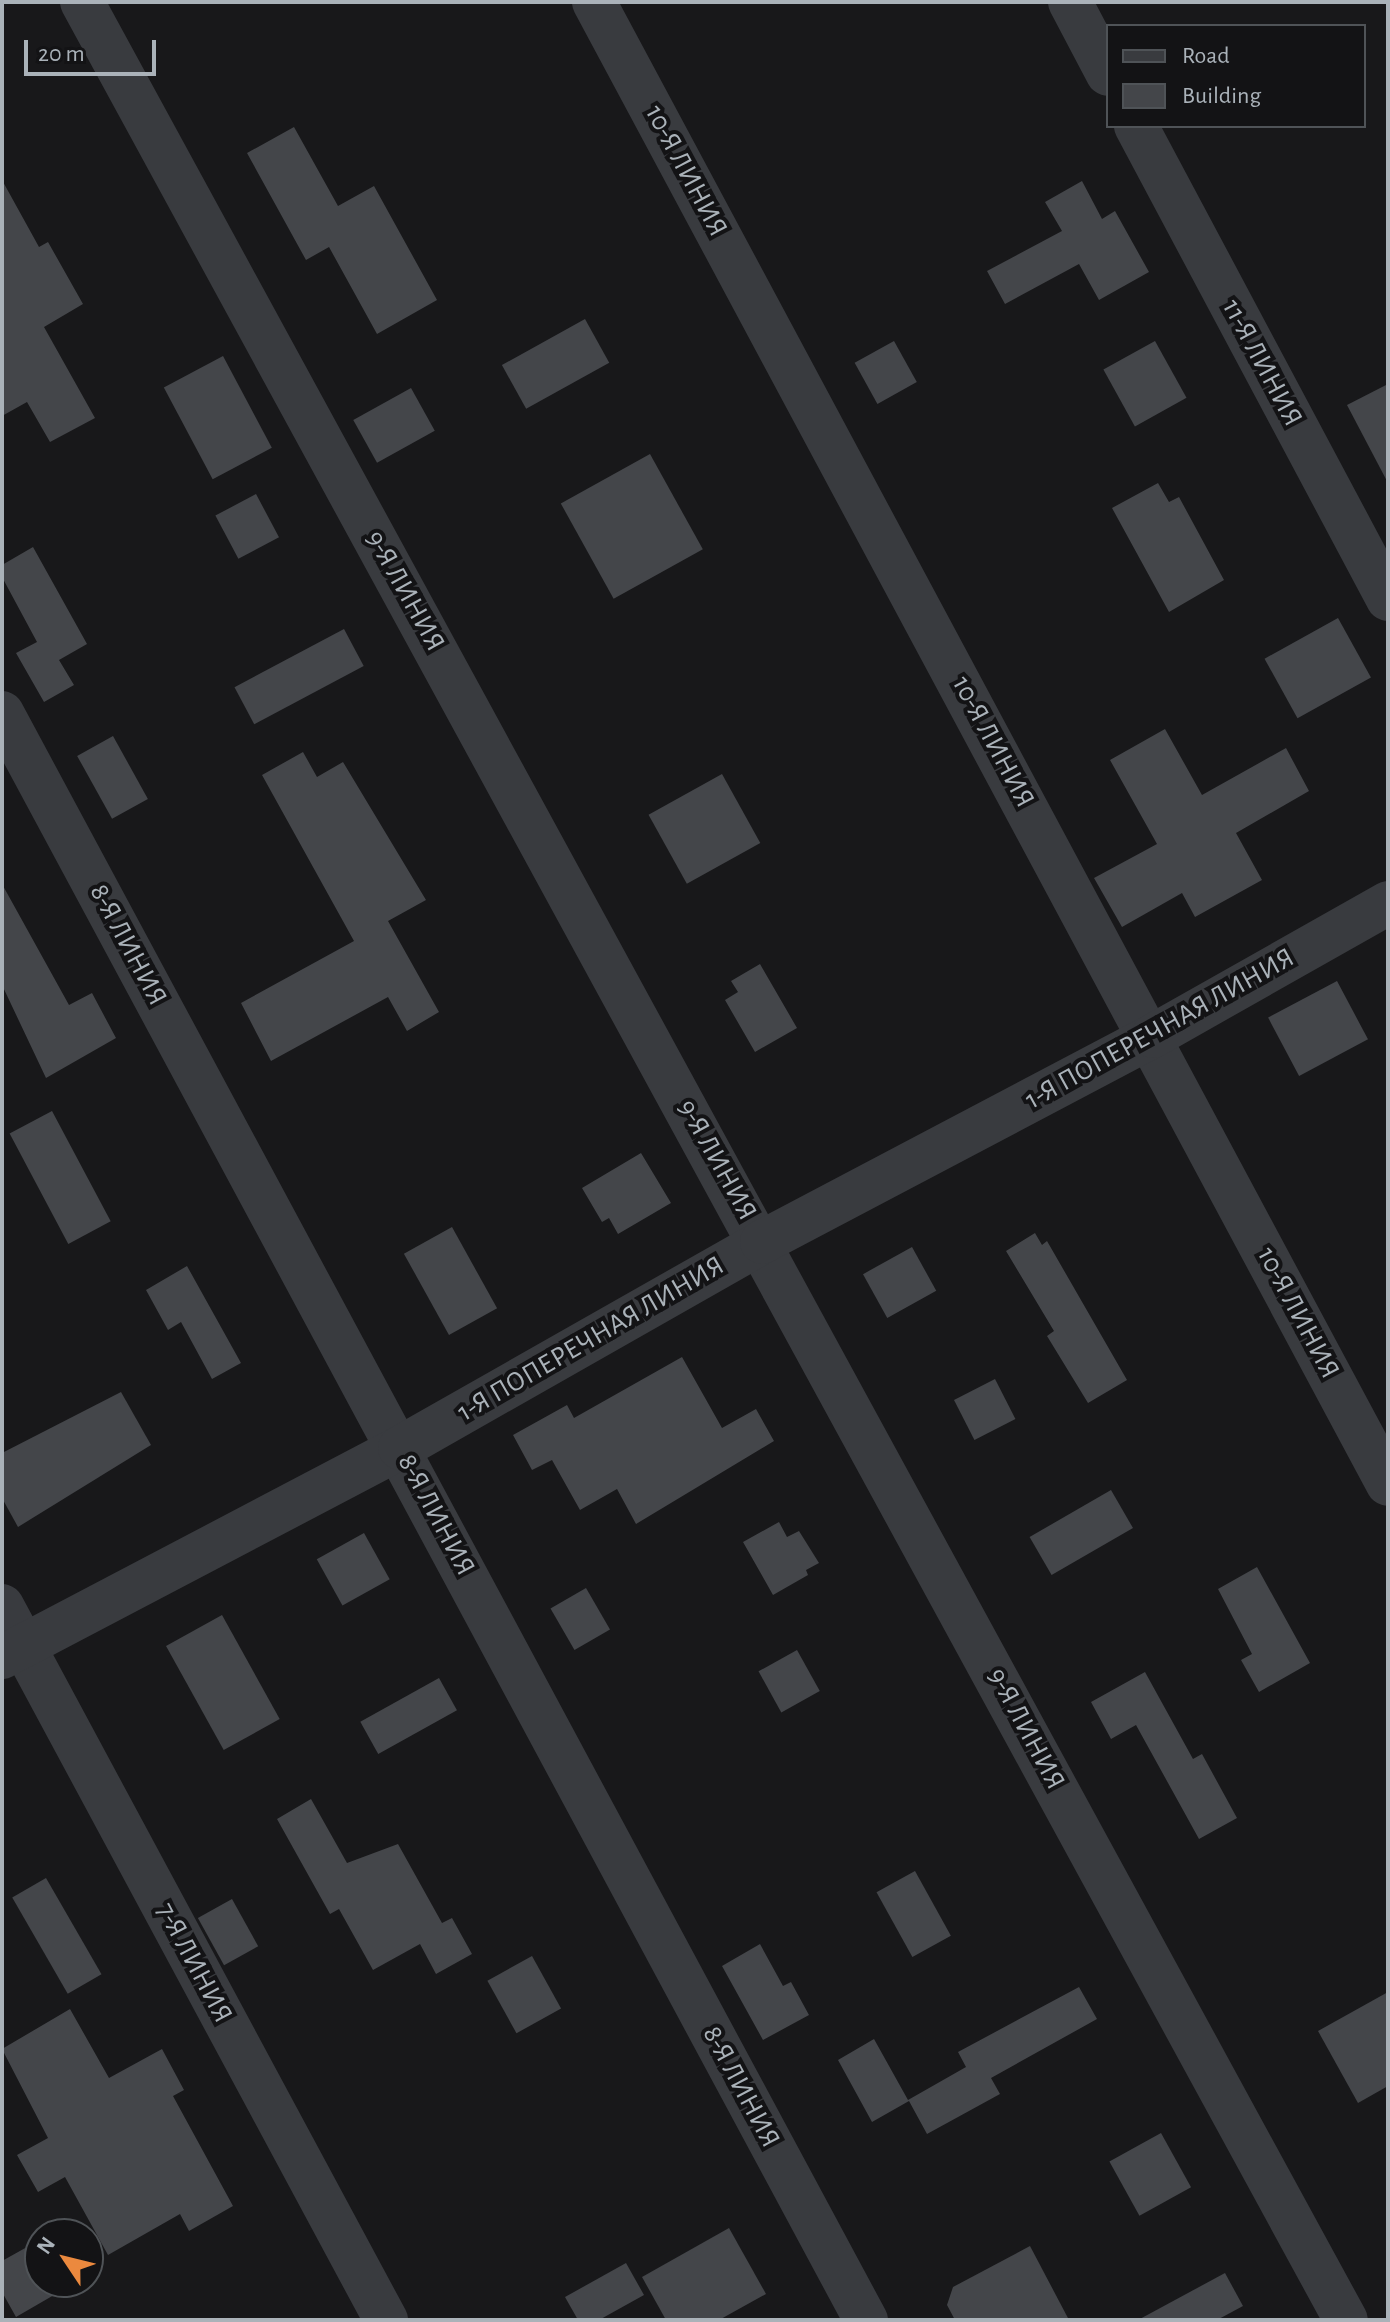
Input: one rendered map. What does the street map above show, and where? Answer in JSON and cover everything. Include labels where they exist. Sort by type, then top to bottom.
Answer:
[{"type":"street","name":"9-Я ЛИНИЯ","points":[[82,2],[762,1242],[1346,2320]]},
{"type":"street","name":"10-Я ЛИНИЯ","points":[[594,2],[1153,1036],[1388,1484]]},
{"type":"street","points":[[1070,2],[1106,70]]},
{"type":"street","name":"11-Я ЛИНИЯ","points":[[1137,128],[1388,599]]},
{"type":"street","name":"8-Я ЛИНИЯ","points":[[2,713],[400,1448],[866,2320]]},
{"type":"street","name":"1-Я ПОПЕРЕЧНАЯ ЛИНИЯ","points":[[13,1651],[400,1448],[762,1242],[1153,1036],[1388,903]]},
{"type":"street","name":"7-Я ЛИНИЯ","points":[[2,1606],[13,1651],[386,2320]]},
{"type":"building","points":[[294,127],[338,206],[374,186],[437,300],[377,334],[329,247],[306,260],[247,153]]},
{"type":"building","points":[[2,180],[39,247],[48,242],[83,304],[44,327],[95,418],[50,442],[27,402],[2,416]]},
{"type":"building","points":[[1082,181],[1102,219],[1115,211],[1149,272],[1099,300],[1079,264],[1005,304],[987,271],[1062,231],[1045,202]]},
{"type":"building","points":[[585,319],[609,363],[526,409],[502,365]]},
{"type":"building","points":[[894,341],[917,382],[877,404],[855,363]]},
{"type":"building","points":[[1155,341],[1187,398],[1135,426],[1103,370]]},
{"type":"building","points":[[223,356],[272,448],[213,479],[164,387]]},
{"type":"building","points":[[1388,384],[1388,483],[1347,405]]},
{"type":"building","points":[[411,388],[435,431],[377,463],[353,420]]},
{"type":"building","points":[[650,454],[703,549],[614,599],[561,503]]},
{"type":"building","points":[[1158,483],[1169,502],[1179,497],[1224,580],[1169,612],[1112,508]]},
{"type":"building","points":[[256,494],[279,537],[238,559],[215,516]]},
{"type":"building","points":[[33,547],[87,644],[59,660],[74,685],[44,702],[16,653],[37,642],[2,577],[2,565]]},
{"type":"building","points":[[1338,618],[1371,677],[1297,718],[1265,659]]},
{"type":"building","points":[[344,629],[364,666],[254,724],[235,687]]},
{"type":"building","points":[[1165,729],[1202,795],[1286,748],[1309,791],[1236,833],[1262,880],[1195,917],[1182,893],[1122,927],[1094,878],[1157,844],[1110,760]]},
{"type":"building","points":[[113,736],[148,799],[112,819],[77,756]]},
{"type":"building","points":[[303,752],[317,777],[343,762],[426,900],[388,921],[439,1012],[407,1031],[388,997],[271,1061],[241,1003],[354,941],[262,775]]},
{"type":"building","points":[[722,774],[760,843],[687,884],[649,815]]},
{"type":"building","points":[[2,884],[69,1005],[92,993],[116,1038],[46,1078],[2,985]]},
{"type":"building","points":[[760,964],[797,1028],[755,1052],[725,1000],[738,992],[731,981]]},
{"type":"building","points":[[1337,981],[1368,1039],[1299,1076],[1268,1018]]},
{"type":"building","points":[[52,1111],[111,1221],[68,1244],[10,1134]]},
{"type":"building","points":[[641,1153],[671,1203],[618,1234],[609,1218],[602,1222],[582,1188]]},
{"type":"building","points":[[452,1227],[497,1308],[449,1335],[404,1254]]},
{"type":"building","points":[[1035,1233],[1042,1245],[1047,1241],[1127,1380],[1088,1403],[1047,1336],[1054,1331],[1006,1251]]},
{"type":"building","points":[[912,1247],[936,1291],[887,1318],[863,1274]]},
{"type":"building","points":[[187,1266],[241,1363],[212,1379],[181,1322],[168,1330],[146,1290]]},
{"type":"building","points":[[682,1357],[722,1428],[756,1409],[774,1441],[636,1524],[617,1489],[580,1510],[552,1460],[532,1470],[513,1435],[567,1405],[574,1418]]},
{"type":"building","points":[[995,1379],[1015,1419],[974,1440],[954,1400]]},
{"type":"building","points":[[121,1392],[151,1445],[18,1527],[2,1498],[2,1453]]},
{"type":"building","points":[[1111,1490],[1133,1528],[1052,1575],[1030,1537]]},
{"type":"building","points":[[779,1522],[787,1537],[799,1531],[819,1563],[806,1570],[808,1575],[773,1595],[743,1542]]},
{"type":"building","points":[[364,1533],[390,1579],[342,1606],[317,1559]]},
{"type":"building","points":[[1257,1567],[1310,1663],[1259,1692],[1241,1660],[1252,1654],[1218,1589]]},
{"type":"building","points":[[586,1588],[610,1630],[574,1650],[550,1608]]},
{"type":"building","points":[[222,1615],[280,1719],[224,1750],[166,1646]]},
{"type":"building","points":[[797,1650],[820,1691],[781,1712],[759,1671]]},
{"type":"building","points":[[1145,1672],[1193,1759],[1202,1754],[1237,1818],[1199,1839],[1136,1725],[1111,1739],[1091,1702]]},
{"type":"building","points":[[439,1678],[457,1710],[378,1754],[360,1722]]},
{"type":"building","points":[[311,1799],[347,1863],[398,1844],[442,1923],[452,1918],[472,1954],[436,1974],[420,1944],[373,1970],[339,1909],[330,1914],[277,1819]]},
{"type":"building","points":[[915,1871],[951,1936],[912,1957],[877,1892]]},
{"type":"building","points":[[46,1878],[102,1974],[68,1994],[12,1898]]},
{"type":"building","points":[[232,1899],[258,1946],[224,1965],[198,1918]]},
{"type":"building","points":[[760,1944],[783,1986],[791,1982],[809,2015],[763,2040],[722,1966]]},
{"type":"building","points":[[532,1956],[561,2008],[516,2033],[487,1981]]},
{"type":"building","points":[[1079,1987],[1097,2019],[991,2078],[1000,2094],[927,2134],[909,2101],[872,2122],[838,2060],[874,2039],[908,2100],[966,2067],[958,2052]]},
{"type":"building","points":[[1388,1992],[1388,2086],[1358,2103],[1318,2031]]},
{"type":"building","points":[[70,2009],[109,2078],[162,2049],[184,2090],[173,2096],[233,2206],[189,2231],[180,2214],[108,2255],[104,2248],[104,2218],[88,2218],[65,2177],[38,2192],[17,2155],[48,2138],[2,2049]]},
{"type":"building","points":[[1161,2133],[1191,2187],[1139,2216],[1109,2162]]},
{"type":"building","points":[[729,2228],[766,2294],[719,2320],[666,2320],[642,2277]]},
{"type":"building","points":[[1030,2246],[1069,2320],[955,2320],[947,2305],[953,2287]]},
{"type":"building","points":[[24,2249],[24,2298],[49,2298],[16,2317],[2,2292],[2,2261]]},
{"type":"building","points":[[626,2263],[644,2295],[599,2320],[578,2320],[565,2297]]},
{"type":"building","points":[[1225,2273],[1243,2306],[1217,2320],[1138,2320]]}]
